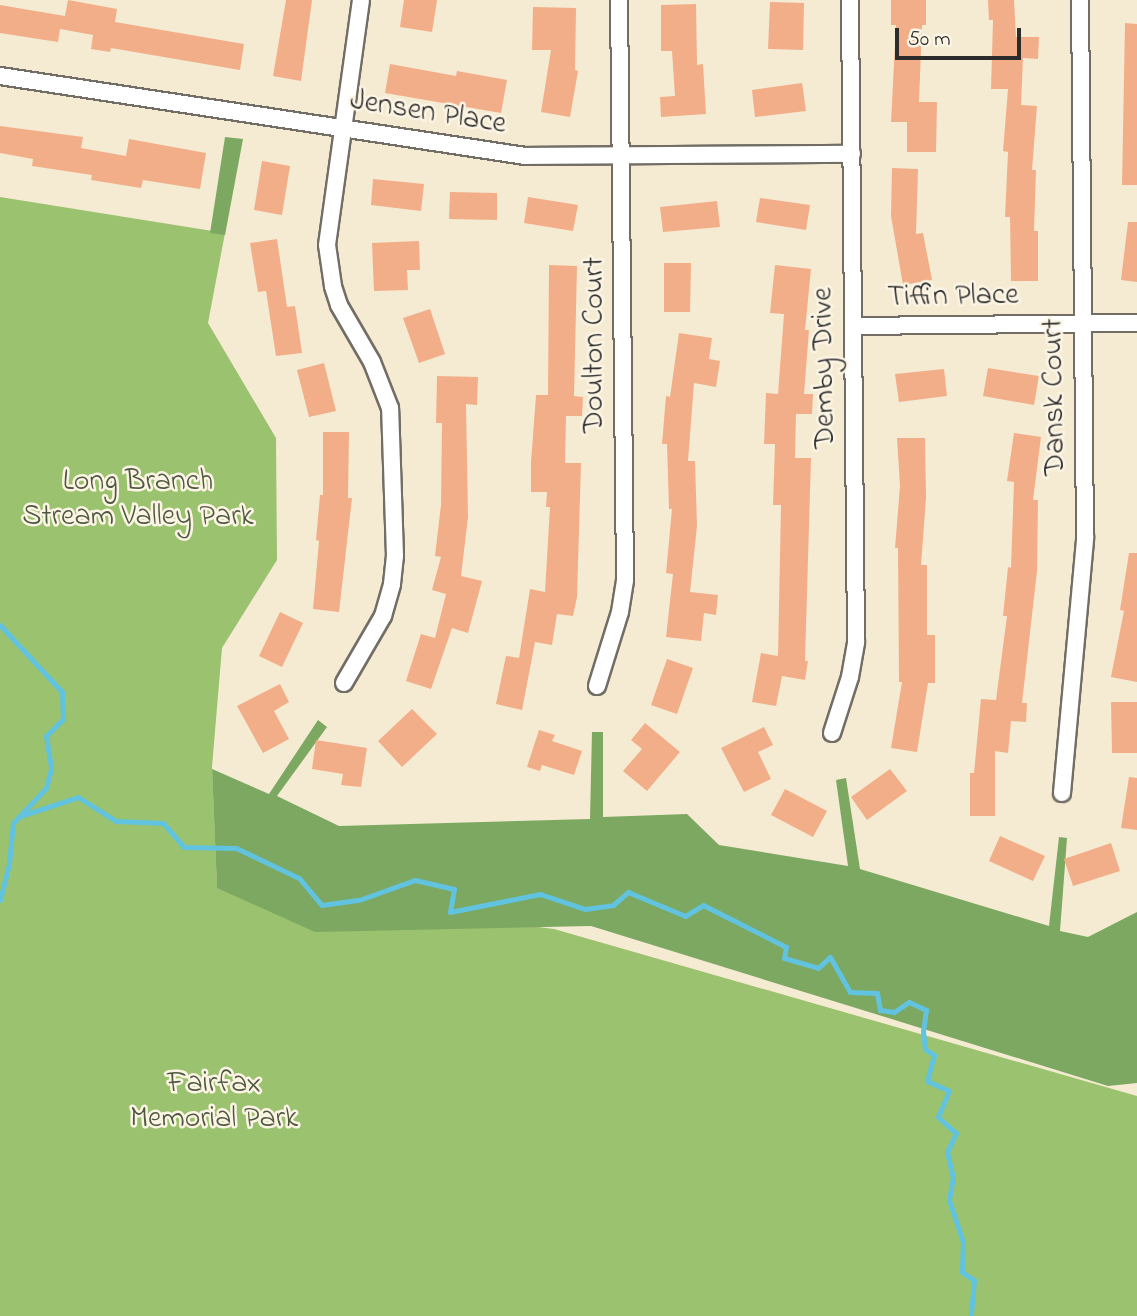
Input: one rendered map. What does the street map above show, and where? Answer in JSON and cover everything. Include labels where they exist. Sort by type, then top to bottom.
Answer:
[{"type":"street","points":[[344,683],[383,616],[393,584],[395,556],[390,408],[372,362],[339,305],[328,262],[328,224],[361,0]]},
{"type":"street","name":"Doulton Court","points":[[597,686],[620,612],[625,580],[619,0]]},
{"type":"street","name":"Demby Drive","points":[[832,733],[850,677],[856,642],[850,0]]},
{"type":"street","name":"Dansk Court","points":[[1062,793],[1085,538],[1080,0]]},
{"type":"street","name":"Jensen Place","points":[[0,76],[525,156],[852,154]]},
{"type":"street","name":"Tiffin Place","points":[[853,326],[1137,323]]},
{"type":"green space","points":[[225,137],[243,139],[225,235],[210,233]]},
{"type":"green space","name":"Fairfax Memorial Park","points":[[0,197],[225,233],[208,323],[276,438],[277,560],[222,648],[212,767],[217,886],[554,929],[1137,1096],[1137,1316],[0,1316]]},
{"type":"green space","points":[[318,720],[327,727],[277,796],[339,826],[590,819],[592,732],[603,732],[603,817],[687,814],[719,845],[848,866],[836,780],[846,778],[860,869],[1049,926],[1059,837],[1067,838],[1060,931],[1088,937],[1137,912],[1137,1083],[1108,1086],[591,926],[315,932],[217,888],[212,769],[269,794]]},
{"type":"building","points":[[68,0],[117,9],[115,22],[244,44],[240,70],[111,48],[110,52],[91,49],[93,35],[60,29],[58,42],[0,33],[0,5],[65,16]]},
{"type":"building","points":[[286,0],[312,0],[301,81],[273,76]]},
{"type":"building","points":[[404,0],[437,0],[432,32],[400,27]]},
{"type":"building","points":[[891,0],[926,0],[926,25],[922,25],[919,102],[937,102],[936,152],[907,152],[907,122],[891,122],[896,25],[891,25]]},
{"type":"building","points":[[988,0],[1014,0],[1016,37],[1039,37],[1038,59],[1023,58],[1021,105],[1037,106],[1032,170],[1036,170],[1034,231],[1038,231],[1038,281],[1011,281],[1010,217],[1005,217],[1008,152],[1003,151],[1008,89],[991,89],[993,20],[989,20]]},
{"type":"building","points":[[770,2],[804,3],[803,50],[768,49]]},
{"type":"building","points":[[696,4],[697,65],[703,64],[706,114],[661,117],[660,97],[675,96],[672,51],[661,51],[661,5]]},
{"type":"building","points":[[533,7],[576,8],[575,70],[578,71],[570,117],[541,112],[551,50],[532,50]]},
{"type":"building","points":[[1125,23],[1137,24],[1137,185],[1122,185]]},
{"type":"building","points":[[390,64],[456,76],[457,71],[507,80],[501,113],[385,93]]},
{"type":"building","points":[[802,83],[806,111],[755,117],[752,90]]},
{"type":"building","points":[[0,126],[83,137],[81,148],[126,156],[129,139],[206,153],[200,189],[143,180],[141,188],[91,180],[92,175],[32,166],[33,159],[0,153]]},
{"type":"building","points":[[262,161],[290,166],[282,215],[254,210]]},
{"type":"building","points":[[892,168],[918,169],[916,234],[923,233],[932,280],[903,285],[891,216]]},
{"type":"building","points":[[373,179],[424,184],[421,211],[371,205]]},
{"type":"building","points":[[450,192],[497,193],[497,220],[449,219]]},
{"type":"building","points":[[528,197],[578,205],[573,231],[524,223]]},
{"type":"building","points":[[760,198],[810,205],[806,230],[756,222]]},
{"type":"building","points":[[717,201],[720,227],[663,232],[660,207]]},
{"type":"building","points":[[1128,222],[1137,222],[1137,282],[1121,280]]},
{"type":"building","points":[[277,239],[287,307],[295,306],[302,353],[276,356],[266,291],[258,292],[250,243]]},
{"type":"building","points":[[419,241],[420,270],[407,270],[408,290],[374,291],[372,243]]},
{"type":"building","points":[[664,263],[691,263],[690,312],[664,312]]},
{"type":"building","points":[[549,265],[577,266],[574,396],[583,397],[582,416],[566,416],[565,463],[581,463],[577,597],[573,616],[557,614],[552,645],[535,642],[522,710],[496,704],[506,656],[519,658],[530,589],[545,592],[550,507],[546,507],[547,492],[531,492],[531,462],[536,395],[548,395]]},
{"type":"building","points":[[775,265],[811,269],[805,330],[809,330],[804,394],[813,394],[812,414],[796,414],[795,458],[811,458],[805,661],[808,661],[805,680],[782,676],[776,706],[752,702],[761,653],[778,656],[781,505],[773,505],[775,444],[764,444],[766,393],[778,394],[784,314],[770,313]]},
{"type":"building","points":[[430,309],[445,354],[419,363],[403,318]]},
{"type":"building","points":[[679,333],[712,338],[709,359],[720,361],[716,387],[694,383],[688,461],[695,461],[697,526],[690,592],[718,595],[716,615],[704,613],[701,641],[666,637],[673,574],[666,573],[672,509],[669,509],[667,444],[662,444],[666,396],[670,397]]},
{"type":"building","points":[[324,363],[336,411],[309,417],[297,370]]},
{"type":"building","points":[[988,368],[1039,376],[1034,405],[983,396]]},
{"type":"building","points":[[944,369],[947,396],[899,402],[895,374]]},
{"type":"building","points":[[437,376],[478,377],[477,405],[466,404],[468,517],[461,576],[482,581],[468,633],[452,628],[431,689],[406,681],[421,634],[435,638],[446,594],[432,590],[441,557],[435,556],[441,505],[442,423],[436,423]]},
{"type":"building","points":[[323,432],[349,432],[348,498],[352,498],[339,612],[313,609],[319,541],[316,540],[320,495],[323,495]]},
{"type":"building","points":[[1014,433],[1041,437],[1033,500],[1038,500],[1037,571],[1022,703],[1027,703],[1026,722],[1011,721],[1008,753],[995,751],[995,816],[970,816],[970,773],[974,773],[981,699],[996,700],[1007,616],[1003,616],[1008,567],[1011,568],[1014,482],[1007,481]]},
{"type":"building","points":[[897,438],[925,438],[926,498],[921,565],[927,565],[927,635],[935,635],[935,683],[928,683],[917,752],[891,748],[902,682],[899,682],[898,548],[895,548],[900,486]]},
{"type":"building","points":[[1129,553],[1137,553],[1137,682],[1111,677],[1124,611],[1120,610]]},
{"type":"building","points":[[280,612],[303,623],[282,667],[259,656]]},
{"type":"building","points":[[667,659],[693,668],[677,714],[651,705]]},
{"type":"building","points":[[280,684],[289,702],[274,711],[289,739],[263,753],[237,706]]},
{"type":"building","points":[[1111,702],[1137,702],[1137,753],[1112,753]]},
{"type":"building","points":[[412,709],[437,734],[402,767],[378,741]]},
{"type":"building","points":[[645,723],[680,752],[647,791],[623,771],[642,749],[631,740]]},
{"type":"building","points":[[764,727],[773,745],[758,752],[771,779],[744,792],[721,748]]},
{"type":"building","points":[[539,730],[555,735],[552,741],[582,751],[574,775],[542,765],[540,771],[527,767]]},
{"type":"building","points":[[316,740],[367,748],[361,787],[341,785],[343,774],[312,769]]},
{"type":"building","points":[[890,769],[907,791],[867,820],[851,797]]},
{"type":"building","points":[[1129,777],[1137,778],[1137,830],[1121,828]]},
{"type":"building","points":[[785,789],[827,811],[813,837],[771,815]]},
{"type":"building","points":[[1000,836],[1045,856],[1033,881],[989,861]]},
{"type":"building","points":[[1111,843],[1120,871],[1073,886],[1064,859]]},
{"type":"waterway","points":[[0,625],[62,692],[63,719],[46,736],[51,769],[46,788],[13,823],[9,864],[0,900]]},
{"type":"waterway","points":[[20,816],[78,797],[116,821],[163,823],[184,847],[236,848],[299,878],[322,905],[359,900],[415,880],[454,889],[450,912],[540,894],[585,909],[613,905],[628,892],[685,916],[703,905],[786,947],[784,958],[818,968],[830,957],[850,992],[877,993],[880,1010],[894,1012],[909,1002],[926,1010],[923,1031],[925,1049],[934,1055],[927,1081],[949,1091],[938,1117],[956,1133],[947,1152],[953,1177],[949,1200],[963,1242],[962,1272],[974,1280],[971,1316]]},
{"type":"park label","name":"Long Branch Stream Valley Park","points":[[138,499]]}]
